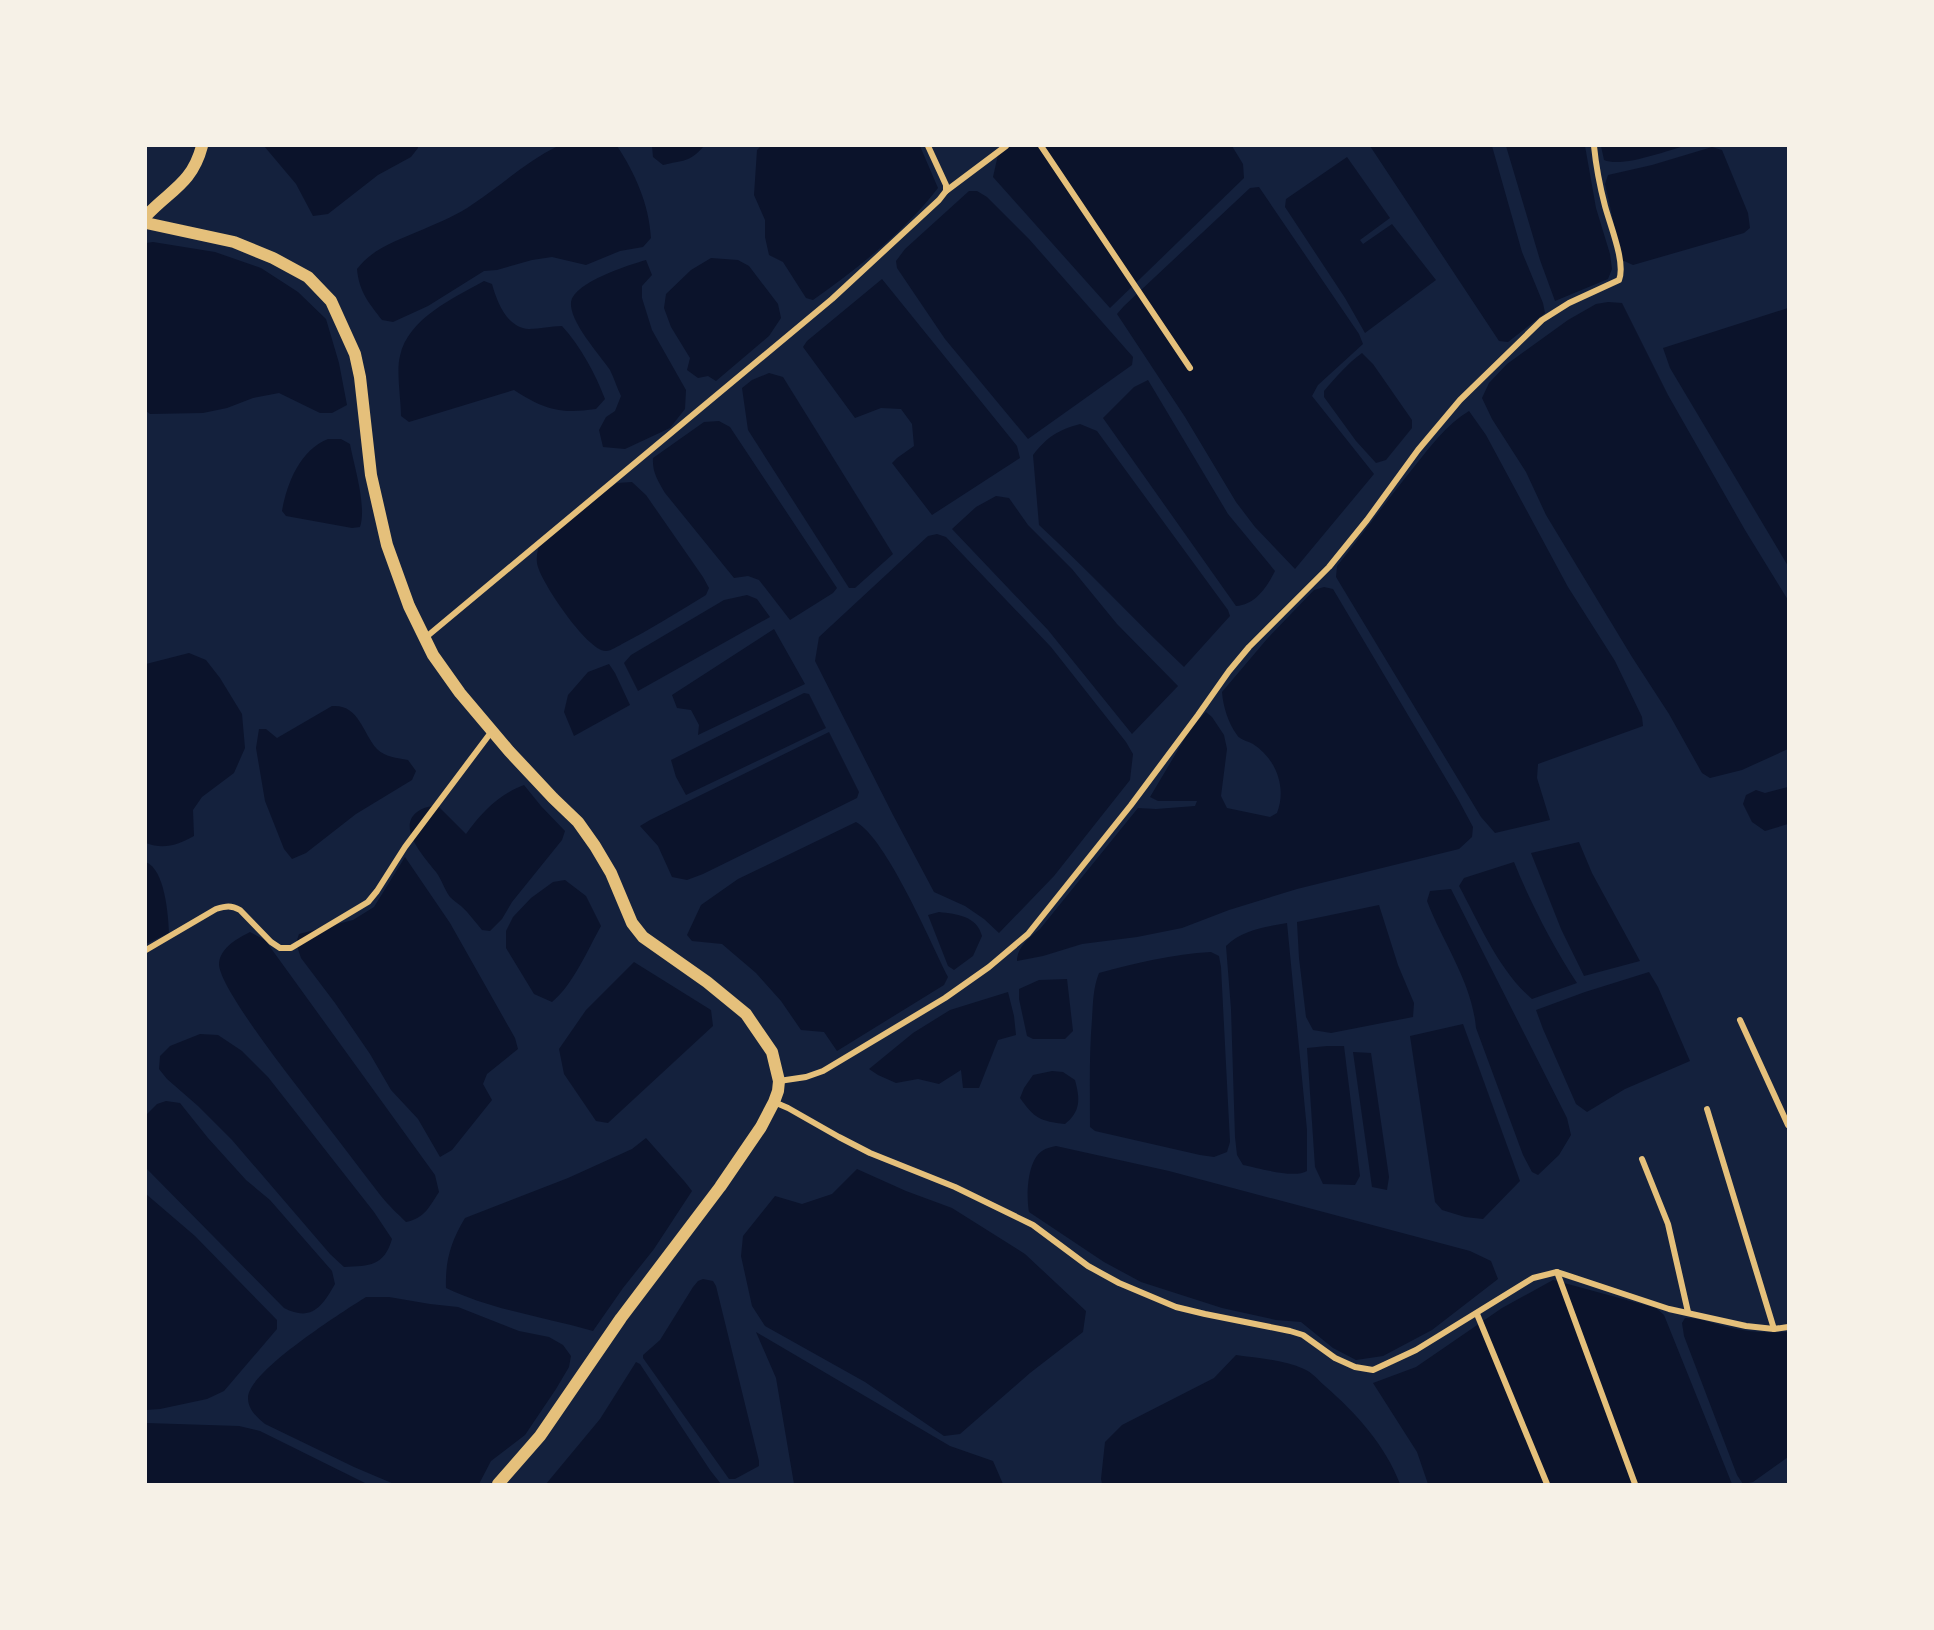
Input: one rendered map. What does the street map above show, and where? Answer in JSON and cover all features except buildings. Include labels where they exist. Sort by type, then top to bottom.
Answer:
[{"type":"main road","points":[[146,216],[159,202],[177,189],[191,173],[202,146]]},
{"type":"main road","points":[[146,223],[234,242],[273,258],[308,278],[331,302],[354,354],[360,377],[371,475],[387,545],[409,606],[433,654],[460,693],[492,731],[584,830],[611,873],[632,923],[644,937],[707,982],[746,1014],[772,1052],[779,1081],[774,1102],[761,1127],[720,1187],[621,1318],[540,1436],[498,1485]]},
{"type":"street","points":[[928,146],[943,177],[946,191]]},
{"type":"street","points":[[425,638],[832,299],[946,191],[1006,146]]},
{"type":"street","points":[[1041,146],[1190,368]]},
{"type":"street","points":[[779,1081],[806,1077],[823,1071],[945,998],[989,967],[1028,934],[1131,805],[1229,671],[1249,647],[1329,567],[1418,450],[1460,400],[1542,320],[1569,303],[1619,280],[1622,273],[1620,260],[1605,205],[1594,146]]},
{"type":"street","points":[[146,950],[216,909],[227,905],[240,910],[271,942],[280,948],[291,948],[362,906],[377,891],[405,847],[492,731]]},
{"type":"street","points":[[1740,1020],[1788,1125]]},
{"type":"street","points":[[774,1102],[878,1156],[955,1187],[1033,1225],[1088,1266],[1119,1283],[1176,1307],[1303,1335],[1335,1358],[1355,1367],[1373,1370],[1383,1366],[1416,1350],[1533,1278],[1557,1272],[1669,1309],[1746,1326],[1774,1329],[1788,1327]]},
{"type":"street","points":[[1707,1108],[1774,1329]]},
{"type":"street","points":[[1642,1159],[1668,1224],[1688,1312]]},
{"type":"street","points":[[1557,1272],[1635,1485]]},
{"type":"street","points":[[1477,1314],[1547,1485]]},
{"type":"water","points":[[264,146],[418,146],[418,148],[411,157],[378,175],[328,214],[313,216],[296,184]]},
{"type":"water","points":[[558,146],[617,146],[630,167],[644,201],[651,238],[643,247],[620,251],[586,265],[552,257],[484,271],[428,306],[393,322],[382,320],[365,297],[360,284],[357,269],[364,261],[388,245],[462,211]]},
{"type":"water","points":[[652,146],[704,146],[690,158],[663,165],[653,157]]},
{"type":"water","points":[[761,146],[920,146],[938,188],[880,249],[813,300],[806,298],[783,262],[769,255],[765,237],[765,220],[754,195],[757,150]]},
{"type":"water","points":[[1000,146],[1232,146],[1243,164],[1244,178],[1110,308],[993,177]]},
{"type":"water","points":[[1370,146],[1492,146],[1522,252],[1545,313],[1508,342],[1499,341]]},
{"type":"water","points":[[1506,146],[1585,146],[1596,208],[1610,254],[1612,269],[1608,279],[1555,301],[1540,260]]},
{"type":"water","points":[[1601,146],[1685,146],[1655,155],[1612,162],[1604,160]]},
{"type":"water","points":[[1712,147],[1722,150],[1748,213],[1750,228],[1744,233],[1633,265],[1622,260],[1605,184],[1608,175]]},
{"type":"water","points":[[1347,157],[1390,218],[1360,240],[1363,244],[1392,224],[1436,280],[1365,333],[1345,298],[1285,207],[1286,199]]},
{"type":"water","points":[[1259,187],[1359,334],[1363,344],[1318,385],[1312,396],[1374,474],[1295,569],[1255,527],[1236,502],[1185,417],[1117,314],[1250,188]]},
{"type":"water","points":[[969,191],[977,191],[987,197],[1029,239],[1133,357],[1132,365],[1028,439],[945,339],[897,268],[896,261],[905,249]]},
{"type":"water","points":[[153,242],[215,252],[261,268],[298,292],[326,319],[339,363],[347,405],[332,413],[320,413],[279,393],[203,413],[150,414],[146,411],[146,243]]},
{"type":"water","points":[[711,258],[738,260],[749,266],[778,304],[781,318],[769,336],[716,381],[708,376],[698,378],[687,370],[690,358],[671,327],[664,308],[666,294],[691,270]]},
{"type":"water","points":[[646,260],[652,275],[642,286],[642,298],[652,330],[686,390],[685,409],[670,428],[625,449],[603,447],[599,430],[606,417],[615,411],[621,396],[610,370],[580,328],[571,302],[574,295],[592,281]]},
{"type":"water","points":[[882,279],[1017,446],[1020,458],[932,515],[892,463],[914,446],[912,424],[901,409],[881,408],[855,418],[803,347],[807,341]]},
{"type":"water","points":[[484,281],[492,284],[504,313],[521,328],[562,326],[569,334],[592,370],[605,399],[596,409],[572,411],[553,409],[514,390],[409,422],[401,416],[398,369],[400,356],[412,331],[422,320],[446,302]]},
{"type":"water","points":[[1622,303],[1668,395],[1788,600],[1788,749],[1742,770],[1710,778],[1702,773],[1669,714],[1546,515],[1526,472],[1492,419],[1482,398],[1489,383],[1507,364],[1568,320],[1596,304]]},
{"type":"water","points":[[1788,308],[1788,566],[1670,368],[1663,348]]},
{"type":"water","points":[[1362,353],[1373,364],[1412,420],[1412,428],[1386,460],[1376,463],[1356,441],[1324,397],[1324,391],[1328,386]]},
{"type":"water","points":[[769,373],[783,377],[893,554],[855,588],[849,588],[748,430],[742,388],[752,380]]},
{"type":"water","points":[[1148,380],[1228,514],[1275,571],[1255,599],[1243,605],[1236,606],[1103,418],[1134,387]]},
{"type":"water","points":[[1469,411],[1486,435],[1568,587],[1615,661],[1642,717],[1643,726],[1538,764],[1537,778],[1550,820],[1495,833],[1481,817],[1336,577],[1337,566],[1426,452],[1446,430]]},
{"type":"water","points":[[719,421],[730,427],[837,588],[833,593],[790,620],[759,580],[748,576],[734,578],[665,493],[653,468],[653,458],[704,422]]},
{"type":"water","points":[[1080,424],[1097,431],[1228,610],[1230,616],[1184,667],[1039,525],[1033,455],[1054,435]]},
{"type":"water","points":[[328,439],[341,439],[350,444],[361,497],[360,527],[352,528],[286,516],[282,511],[287,489],[302,459],[318,444]]},
{"type":"water","points":[[632,482],[646,495],[709,588],[706,595],[606,651],[588,640],[555,599],[540,572],[537,554],[541,540],[590,501],[617,483]]},
{"type":"water","points":[[996,496],[1009,498],[1028,525],[1072,569],[1117,624],[1178,686],[1132,734],[1048,630],[952,529],[976,507]]},
{"type":"water","points":[[937,534],[946,537],[1051,647],[1133,754],[1130,780],[1054,876],[999,933],[965,906],[934,892],[815,661],[819,637],[928,536]]},
{"type":"water","points":[[1324,587],[1333,589],[1458,799],[1473,827],[1472,837],[1459,849],[1297,889],[1229,910],[1182,928],[1082,944],[1017,961],[1019,951],[1025,943],[1040,929],[1138,808],[1195,806],[1197,801],[1158,801],[1150,797],[1191,728],[1206,712],[1224,735],[1227,749],[1221,796],[1227,808],[1270,817],[1277,813],[1281,793],[1277,774],[1268,757],[1261,750],[1238,737],[1226,714],[1222,692],[1267,639],[1314,590]]},
{"type":"water","points":[[747,595],[757,599],[770,617],[638,691],[624,663],[631,655],[724,600]]},
{"type":"water","points":[[774,629],[805,684],[698,735],[699,725],[691,710],[677,708],[672,695]]},
{"type":"water","points":[[189,653],[206,660],[242,714],[245,748],[234,773],[202,797],[193,810],[194,836],[170,846],[153,845],[146,843],[146,664]]},
{"type":"water","points":[[609,664],[630,705],[574,736],[564,712],[568,695],[588,672]]},
{"type":"water","points":[[804,693],[809,694],[826,728],[686,795],[676,777],[671,760]]},
{"type":"water","points":[[332,706],[348,709],[359,720],[380,752],[408,760],[416,771],[412,780],[356,814],[306,853],[292,859],[284,849],[265,801],[256,748],[259,729],[266,729],[277,738]]},
{"type":"water","points":[[829,732],[859,792],[857,798],[703,874],[687,880],[672,877],[658,846],[640,826]]},
{"type":"water","points":[[524,785],[565,831],[562,840],[512,902],[502,919],[490,931],[482,930],[450,897],[438,875],[420,852],[411,835],[411,819],[425,808],[439,807],[466,834],[491,805]]},
{"type":"water","points":[[1788,787],[1788,824],[1765,831],[1752,822],[1743,804],[1746,795],[1756,790],[1765,793]]},
{"type":"water","points":[[856,822],[881,848],[894,869],[948,977],[944,985],[837,1051],[824,1032],[801,1030],[781,1001],[756,973],[722,944],[692,941],[687,935],[701,905],[738,879]]},
{"type":"water","points":[[1579,842],[1592,873],[1640,961],[1584,976],[1561,929],[1531,853]]},
{"type":"water","points":[[405,857],[450,923],[515,1038],[518,1049],[487,1074],[483,1084],[492,1100],[452,1150],[440,1157],[418,1119],[391,1090],[370,1054],[301,958],[296,943],[299,934],[353,920],[374,907]]},
{"type":"water","points":[[146,862],[157,874],[161,883],[169,933],[146,944]]},
{"type":"water","points":[[1514,862],[1543,924],[1577,983],[1532,999],[1509,975],[1482,931],[1459,886],[1464,878]]},
{"type":"water","points":[[565,880],[586,896],[601,926],[573,977],[552,1002],[534,994],[506,948],[506,931],[513,917],[531,898],[553,882]]},
{"type":"water","points":[[1451,889],[1567,1118],[1571,1135],[1559,1155],[1538,1175],[1532,1172],[1523,1155],[1476,1028],[1463,979],[1427,901],[1430,891]]},
{"type":"water","points":[[1379,905],[1398,965],[1414,1003],[1413,1017],[1331,1033],[1313,1030],[1306,1017],[1297,922]]},
{"type":"water","points":[[939,912],[959,915],[971,920],[976,924],[982,936],[973,956],[954,970],[948,966],[928,915]]},
{"type":"water","points":[[1287,923],[1307,1130],[1307,1171],[1294,1174],[1243,1165],[1237,1155],[1226,946],[1239,936]]},
{"type":"water","points":[[250,932],[265,940],[435,1175],[439,1192],[426,1211],[418,1218],[406,1222],[384,1199],[283,1068],[232,995],[222,976],[220,957],[231,944]]},
{"type":"water","points":[[1211,952],[1219,956],[1221,967],[1230,1142],[1227,1152],[1214,1157],[1200,1155],[1095,1131],[1090,1127],[1090,1060],[1094,996],[1099,973],[1155,960]]},
{"type":"water","points":[[634,962],[711,1010],[713,1026],[608,1123],[596,1121],[564,1074],[559,1049],[586,1010]]},
{"type":"water","points":[[1649,972],[1658,987],[1690,1061],[1625,1089],[1587,1112],[1576,1104],[1536,1010]]},
{"type":"water","points":[[1067,979],[1073,1031],[1065,1039],[1033,1039],[1027,1036],[1019,989],[1039,980]]},
{"type":"water","points":[[1008,992],[1016,1035],[998,1040],[979,1088],[963,1088],[961,1070],[939,1084],[918,1079],[896,1083],[869,1069],[913,1033],[950,1010]]},
{"type":"water","points":[[1463,1024],[1520,1181],[1483,1219],[1465,1217],[1442,1210],[1435,1202],[1410,1036]]},
{"type":"water","points":[[200,1034],[218,1035],[242,1051],[268,1077],[374,1212],[392,1239],[385,1255],[375,1263],[344,1267],[330,1254],[232,1140],[159,1069],[160,1056],[170,1046]]},
{"type":"water","points":[[1344,1046],[1360,1176],[1355,1185],[1323,1184],[1315,1167],[1307,1048]]},
{"type":"water","points":[[1353,1052],[1371,1053],[1389,1177],[1387,1190],[1372,1187]]},
{"type":"water","points":[[1052,1071],[1063,1072],[1075,1080],[1078,1093],[1077,1109],[1065,1124],[1039,1118],[1020,1098],[1033,1075]]},
{"type":"water","points":[[166,1101],[180,1103],[246,1180],[270,1200],[332,1271],[335,1284],[315,1310],[302,1313],[284,1308],[146,1168],[146,1115],[157,1104]]},
{"type":"water","points":[[646,1138],[692,1191],[654,1249],[593,1331],[500,1308],[446,1288],[450,1252],[465,1218],[568,1178],[632,1149]]},
{"type":"water","points":[[1056,1146],[1169,1171],[1470,1251],[1491,1261],[1498,1279],[1432,1330],[1383,1356],[1356,1360],[1333,1348],[1301,1322],[1276,1320],[1222,1308],[1141,1282],[1104,1262],[1029,1212],[1028,1188],[1033,1162],[1042,1151]]},
{"type":"water","points":[[857,1169],[952,1208],[1025,1254],[1086,1311],[1083,1332],[1030,1373],[960,1434],[944,1436],[865,1382],[765,1326],[752,1306],[741,1256],[743,1236],[775,1196],[802,1204],[832,1194]]},
{"type":"water","points":[[146,1194],[195,1236],[277,1320],[277,1329],[224,1391],[207,1399],[146,1410]]},
{"type":"water","points":[[703,1279],[713,1281],[716,1286],[759,1461],[759,1466],[735,1479],[729,1479],[643,1358],[643,1355],[660,1340],[693,1287]]},
{"type":"water","points":[[1553,1280],[1656,1308],[1664,1315],[1732,1484],[1428,1484],[1417,1452],[1373,1383],[1416,1367],[1502,1308]]},
{"type":"water","points":[[366,1297],[389,1297],[458,1307],[519,1331],[549,1337],[563,1345],[571,1356],[569,1367],[525,1435],[491,1461],[479,1484],[394,1484],[265,1424],[251,1410],[248,1398],[252,1387],[263,1373],[298,1343]]},
{"type":"water","points":[[1685,1318],[1743,1330],[1788,1332],[1788,1457],[1753,1482],[1743,1484],[1737,1475],[1684,1336],[1682,1323]]},
{"type":"water","points":[[756,1332],[950,1446],[993,1461],[1003,1484],[794,1484],[776,1378]]},
{"type":"water","points":[[1236,1355],[1288,1363],[1313,1374],[1369,1431],[1386,1456],[1400,1484],[1102,1484],[1105,1442],[1122,1425],[1214,1378]]},
{"type":"water","points":[[636,1362],[640,1364],[721,1484],[546,1484],[600,1419]]},
{"type":"water","points":[[146,1423],[239,1426],[260,1431],[367,1484],[146,1484]]}]
